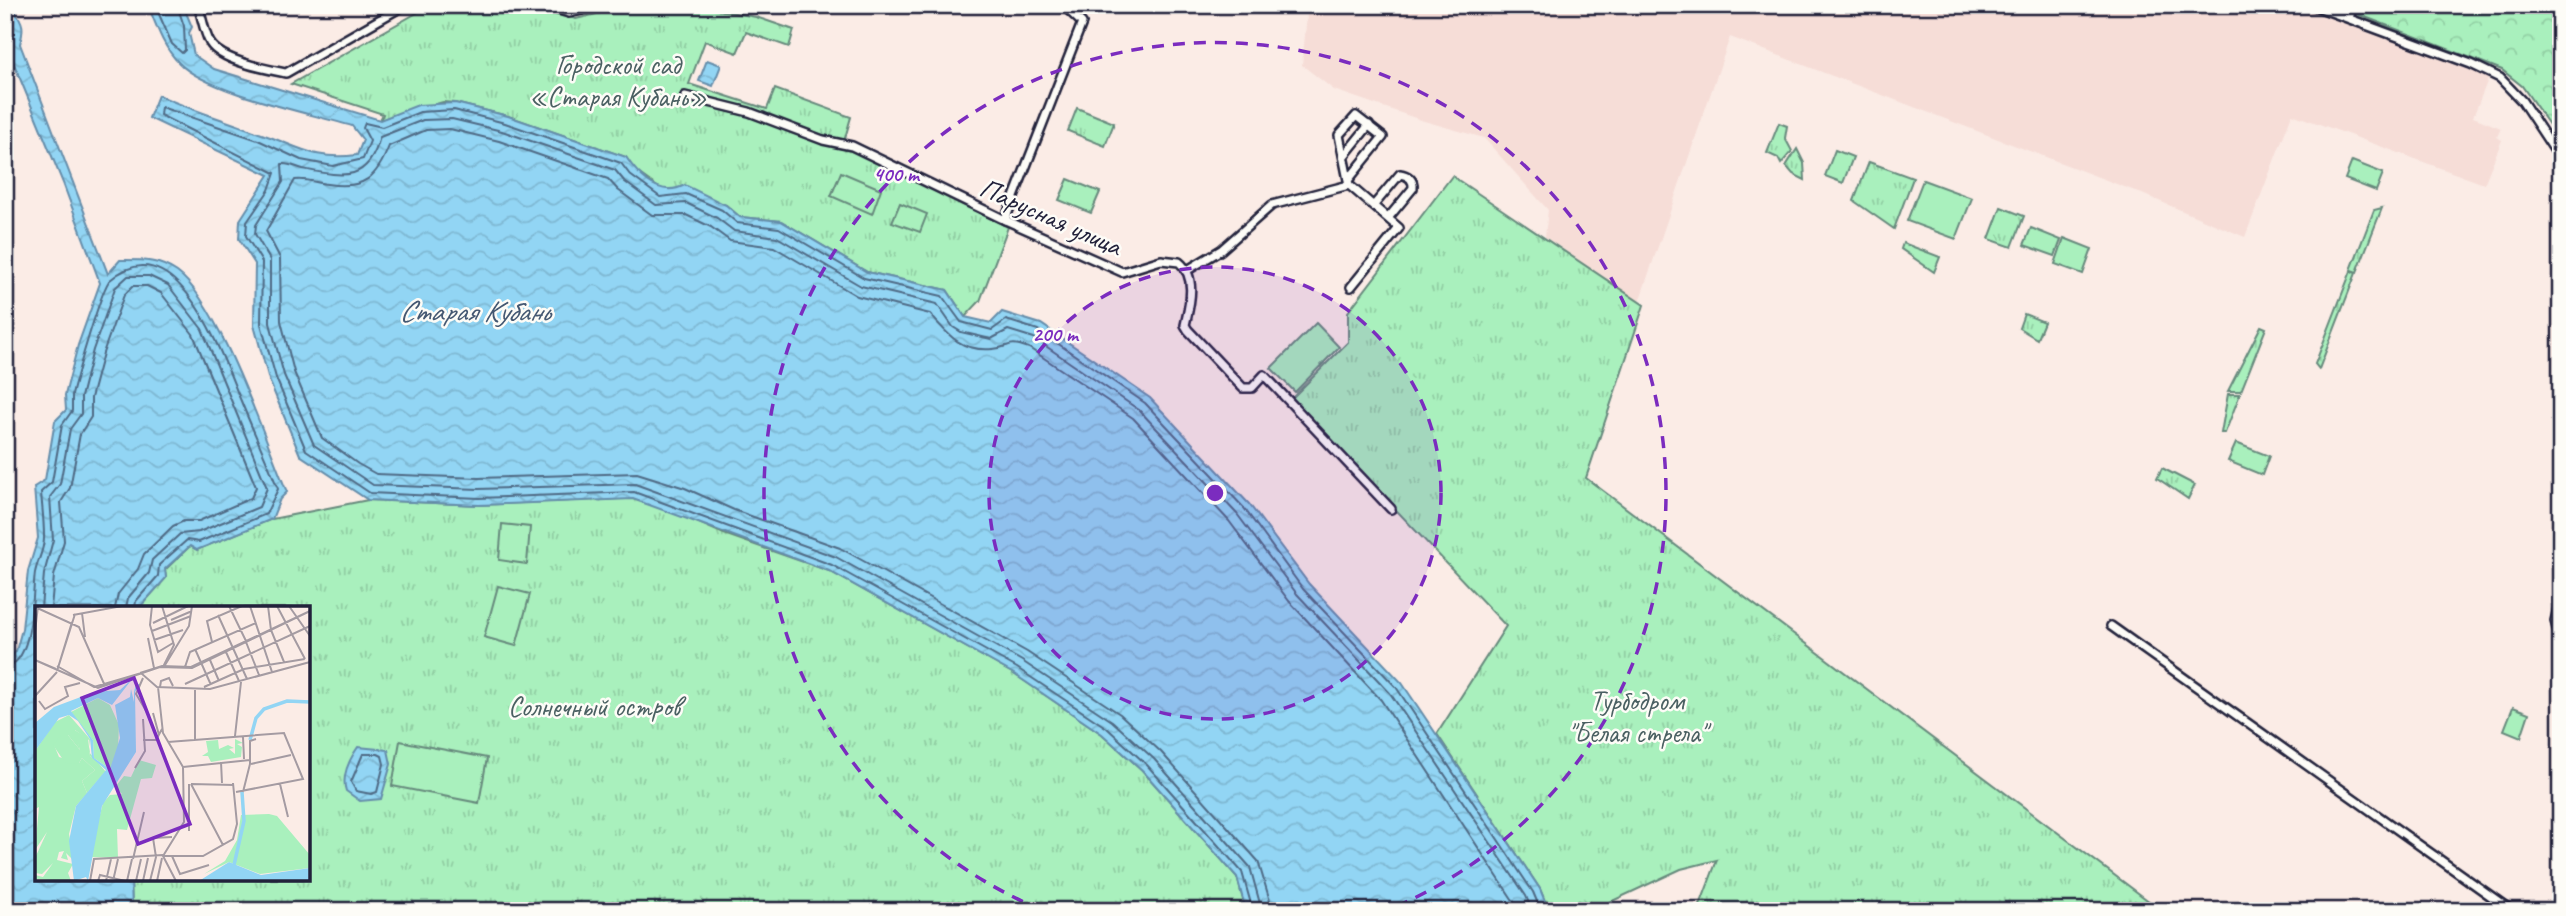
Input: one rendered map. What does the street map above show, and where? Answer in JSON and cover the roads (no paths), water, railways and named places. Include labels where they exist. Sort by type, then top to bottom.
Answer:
[{"type":"street","points":[[198,5],[209,42],[217,51],[259,68],[286,73],[405,5]]},
{"type":"street","points":[[542,5],[569,13],[605,5]]},
{"type":"street","points":[[1005,220],[1082,23],[1063,5]]},
{"type":"street","points":[[2312,5],[2471,64],[2500,78],[2522,101],[2561,160]]},
{"type":"street","points":[[2349,18],[2353,5]]},
{"type":"street","name":"Парусная улица","points":[[685,96],[758,114],[823,140],[852,146],[1005,220],[1122,272],[1161,260],[1179,262],[1186,271]]},
{"type":"street","points":[[1351,287],[1399,228],[1349,182],[1339,135],[1351,118],[1356,116],[1383,137],[1349,182],[1272,205],[1221,250],[1186,271],[1191,294],[1185,325],[1243,388],[1252,388],[1264,375],[1391,509]]},
{"type":"street","points":[[1344,156],[1369,125]]},
{"type":"street","points":[[1374,205],[1395,178],[1400,174],[1406,175],[1412,180],[1413,188],[1389,217]]},
{"type":"street","points":[[2561,595],[2555,621],[2561,643]]},
{"type":"street","points":[[2111,626],[2512,911]]},
{"type":"water","name":"Старая Кубань","points":[[148,5],[183,5],[192,27],[189,33],[194,55],[214,69],[380,120],[418,105],[455,103],[508,116],[626,157],[651,184],[667,189],[685,185],[726,205],[740,217],[781,221],[867,272],[947,290],[965,317],[991,323],[1002,312],[1041,324],[1150,398],[1249,504],[1309,584],[1402,683],[1540,889],[1549,911],[1246,911],[1237,877],[1142,770],[1102,734],[1014,674],[829,571],[633,499],[479,505],[368,500],[300,455],[269,380],[254,325],[255,264],[239,239],[240,220],[269,175],[149,118],[158,95],[317,154],[357,155],[363,140],[352,126],[235,93],[193,74],[179,63],[169,50],[160,36]]},
{"type":"water","points":[[5,9],[14,10],[21,22],[20,44],[108,274],[120,260],[150,261],[177,272],[193,288],[224,341],[254,407],[287,492],[280,499],[272,519],[197,550],[190,546],[165,569],[166,578],[141,606],[35,606],[35,881],[131,881],[132,911],[5,911],[5,664],[16,651],[22,629],[28,571],[38,538],[34,487],[45,480],[55,421],[66,410],[65,395],[78,345],[100,283],[63,183],[5,42]]},
{"type":"water","points":[[707,60],[721,65],[713,86],[699,81]]},
{"type":"water","points":[[358,747],[388,750],[391,764],[381,799],[360,801],[346,791],[347,768]]},
{"type":"park label","name":"Городской сад «Старая Кубань»","points":[[618,80]]},
{"type":"park label","name":"Солнечный остров","points":[[594,706]]},
{"type":"park label","name":"Турбодром \"Белая стрела\"","points":[[1637,716]]}]
